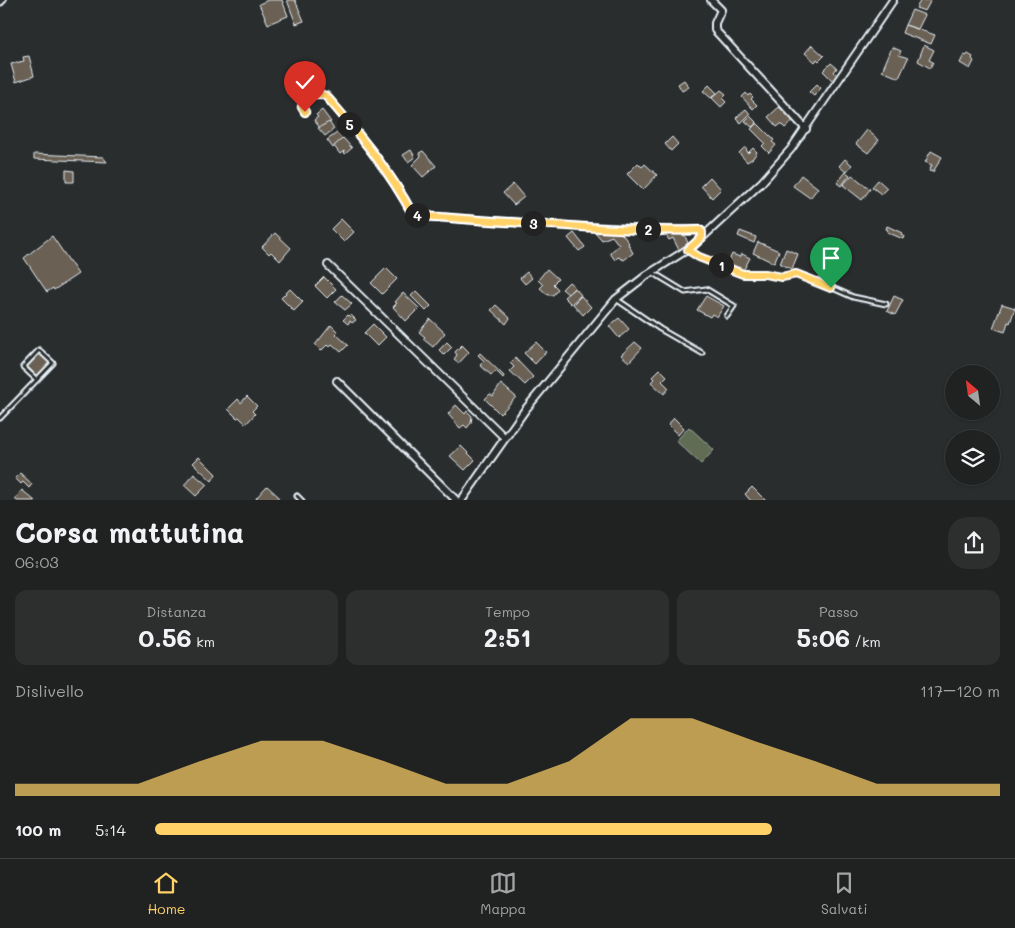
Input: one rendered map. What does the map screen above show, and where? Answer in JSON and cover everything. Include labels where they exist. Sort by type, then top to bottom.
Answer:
[{"type":"street","points":[[711,0],[721,10],[715,23],[715,30],[806,129]]},
{"type":"street","points":[[337,381],[459,500],[525,410],[616,299],[652,272],[688,250],[762,182],[791,149],[893,0]]},
{"type":"street","points":[[305,112],[302,107],[304,100],[318,93],[326,96],[372,152],[413,215],[613,228],[700,230],[702,237]]},
{"type":"street","points":[[328,265],[505,438]]},
{"type":"lane","points":[[688,250],[699,257],[743,274],[765,274],[782,277],[796,274],[853,297],[886,304]]},
{"type":"lane","points":[[652,272],[684,292],[706,289],[734,306],[727,316]]},
{"type":"lane","points":[[616,299],[660,329],[702,353]]},
{"type":"lane","points":[[0,418],[37,380],[53,363],[40,350],[23,367],[37,380]]},
{"type":"lane","points":[[297,496],[302,500]]},
{"type":"green space","points":[[689,427],[714,450],[701,464],[676,441]]},
{"type":"building","points":[[268,0],[282,0],[288,16],[268,24],[259,4]]},
{"type":"building","points":[[287,0],[295,0],[304,21],[296,24]]},
{"type":"building","points":[[921,0],[931,0],[925,11],[916,8]]},
{"type":"building","points":[[912,10],[925,15],[918,29],[905,25]]},
{"type":"building","points":[[905,25],[935,35],[931,44],[902,33]]},
{"type":"building","points":[[812,45],[824,56],[819,61],[817,59],[815,62],[805,53]]},
{"type":"building","points":[[924,45],[934,50],[929,60],[933,62],[930,68],[918,61]]},
{"type":"building","points":[[892,47],[901,51],[899,55],[908,58],[899,78],[882,71]]},
{"type":"building","points":[[968,54],[973,57],[974,61],[970,69],[960,63],[964,55]]},
{"type":"building","points":[[29,56],[34,76],[16,82],[11,64],[24,61],[23,57]]},
{"type":"building","points":[[831,63],[837,68],[834,72],[838,76],[833,81],[823,71]]},
{"type":"building","points":[[684,80],[689,87],[682,91],[678,84]]},
{"type":"building","points":[[817,84],[821,88],[814,96],[809,92]]},
{"type":"building","points":[[709,85],[717,93],[711,98],[703,91]]},
{"type":"building","points":[[721,90],[726,94],[722,98],[726,102],[721,107],[712,98]]},
{"type":"building","points":[[746,93],[748,96],[750,94],[753,97],[751,99],[757,105],[753,109],[742,97]]},
{"type":"building","points":[[779,107],[787,114],[789,112],[796,118],[785,128],[781,124],[777,127],[768,117]]},
{"type":"building","points":[[746,109],[750,114],[741,123],[736,118]]},
{"type":"building","points":[[322,110],[331,122],[320,128],[314,120],[318,117],[316,115]]},
{"type":"building","points":[[750,116],[757,123],[752,127],[745,121]]},
{"type":"building","points":[[329,122],[334,129],[325,136],[318,128]]},
{"type":"building","points":[[757,123],[774,140],[772,142],[776,145],[769,153],[762,146],[765,143],[751,129]]},
{"type":"building","points":[[867,130],[879,140],[868,153],[856,144]]},
{"type":"building","points":[[337,133],[342,139],[333,148],[327,140]]},
{"type":"building","points":[[672,137],[678,144],[671,151],[665,144]]},
{"type":"building","points":[[343,138],[352,148],[345,154],[344,151],[340,154],[334,146]]},
{"type":"building","points":[[745,147],[748,153],[753,148],[757,152],[747,162],[739,153]]},
{"type":"building","points":[[411,150],[415,157],[408,162],[403,155]]},
{"type":"building","points":[[423,151],[436,166],[423,177],[412,165],[421,156],[419,153]]},
{"type":"building","points":[[931,151],[942,157],[933,172],[929,171],[932,165],[925,162]]},
{"type":"building","points":[[34,154],[103,157],[107,162],[34,159]]},
{"type":"building","points":[[845,159],[852,165],[846,172],[839,166]]},
{"type":"building","points":[[638,163],[642,167],[645,164],[657,175],[643,190],[627,174]]},
{"type":"building","points":[[66,170],[74,171],[74,182],[66,182]]},
{"type":"building","points":[[846,172],[850,175],[841,186],[837,183]]},
{"type":"building","points":[[801,175],[818,188],[810,198],[793,186]]},
{"type":"building","points":[[852,175],[870,189],[862,200],[843,185]]},
{"type":"building","points":[[710,177],[721,189],[712,198],[701,186]]},
{"type":"building","points":[[878,180],[887,188],[881,194],[872,187]]},
{"type":"building","points":[[513,184],[524,197],[514,205],[503,193]]},
{"type":"building","points":[[341,219],[354,232],[344,242],[331,229]]},
{"type":"building","points":[[887,226],[902,233],[903,239],[887,232]]},
{"type":"building","points":[[596,230],[619,230],[629,243],[633,253],[624,260],[618,257],[615,260],[610,253],[619,245],[612,236],[602,240],[595,232]]},
{"type":"building","points":[[740,231],[756,237],[754,243],[738,236]]},
{"type":"building","points":[[657,232],[684,234],[688,243],[679,250],[673,238],[669,240],[666,235],[658,236]]},
{"type":"building","points":[[275,233],[291,248],[280,261],[271,252],[269,254],[262,247]]},
{"type":"building","points":[[574,233],[585,247],[579,251],[568,238]]},
{"type":"building","points":[[52,236],[78,274],[54,290],[53,288],[47,292],[24,258]]},
{"type":"building","points":[[758,242],[779,251],[774,263],[753,253]]},
{"type":"building","points":[[786,249],[798,254],[792,269],[780,264]]},
{"type":"building","points":[[732,254],[740,257],[742,254],[750,258],[743,271],[728,263]]},
{"type":"building","points":[[386,268],[397,279],[382,294],[371,283]]},
{"type":"building","points":[[547,269],[558,279],[553,284],[558,289],[553,295],[548,295],[540,288],[543,285],[538,280]]},
{"type":"building","points":[[527,272],[532,278],[525,284],[520,278]]},
{"type":"building","points":[[324,277],[336,289],[327,298],[315,286]]},
{"type":"building","points":[[569,282],[575,287],[568,294],[562,289]]},
{"type":"building","points":[[575,288],[581,295],[571,304],[564,297]]},
{"type":"building","points":[[290,289],[303,302],[294,311],[281,298]]},
{"type":"building","points":[[416,291],[431,306],[426,311],[411,296]]},
{"type":"building","points":[[403,293],[419,308],[406,321],[393,307]]},
{"type":"building","points":[[342,295],[352,304],[345,310],[335,302]]},
{"type":"building","points":[[581,296],[591,307],[583,315],[573,304]]},
{"type":"building","points":[[706,296],[724,306],[717,317],[712,314],[710,317],[697,310]]},
{"type":"building","points":[[894,296],[903,300],[895,315],[887,311]]},
{"type":"building","points":[[1002,304],[1015,308],[1005,332],[993,328]]},
{"type":"building","points":[[496,305],[510,318],[506,324],[491,310]]},
{"type":"building","points":[[348,315],[350,317],[351,315],[356,320],[352,323],[350,321],[348,324],[343,320]]},
{"type":"building","points":[[619,318],[629,329],[619,338],[609,326]]},
{"type":"building","points":[[430,319],[445,333],[433,347],[423,339],[425,337],[419,332]]},
{"type":"building","points":[[373,324],[386,337],[377,346],[364,333]]},
{"type":"building","points":[[331,325],[338,332],[336,334],[348,345],[341,352],[332,344],[329,347],[327,345],[321,351],[315,345]]},
{"type":"building","points":[[447,342],[452,347],[444,355],[439,350]]},
{"type":"building","points":[[536,342],[546,352],[535,364],[524,353]]},
{"type":"building","points":[[635,342],[642,348],[629,362],[621,355]]},
{"type":"building","points":[[462,345],[469,352],[459,363],[454,359],[457,355],[455,352]]},
{"type":"building","points":[[40,353],[50,363],[37,376],[27,366]]},
{"type":"building","points":[[480,353],[504,376],[503,378],[496,371],[491,375],[480,365],[484,361],[478,355]]},
{"type":"building","points":[[515,358],[533,377],[525,385],[510,371],[514,367],[510,363]]},
{"type":"building","points":[[660,369],[667,376],[662,381],[669,388],[664,394],[651,382],[654,379],[652,377]]},
{"type":"building","points":[[501,384],[516,397],[500,414],[485,399],[490,394],[493,396]]},
{"type":"building","points":[[247,396],[257,406],[252,411],[255,414],[246,424],[228,409],[238,399],[241,403]]},
{"type":"building","points":[[456,405],[465,414],[467,411],[472,416],[471,423],[467,428],[464,425],[460,428],[448,414]]},
{"type":"building","points":[[674,418],[684,428],[678,435],[668,425]]},
{"type":"building","points":[[461,446],[475,460],[465,470],[450,456]]},
{"type":"building","points":[[199,457],[216,474],[212,481],[193,463]]},
{"type":"building","points":[[20,473],[32,484],[29,488],[15,478]]},
{"type":"building","points":[[194,474],[207,485],[196,496],[184,485]]},
{"type":"building","points":[[267,486],[278,498],[277,500],[256,500]]},
{"type":"building","points":[[752,487],[765,500],[750,500],[745,494]]},
{"type":"building","points":[[22,490],[34,500],[16,500]]},
{"type":"route","points":[[305,112],[302,107],[304,100],[318,93],[326,96],[372,152],[413,215],[613,228],[700,230],[702,237],[688,250],[699,257],[743,274],[778,275],[782,277],[796,274],[831,288]]}]
